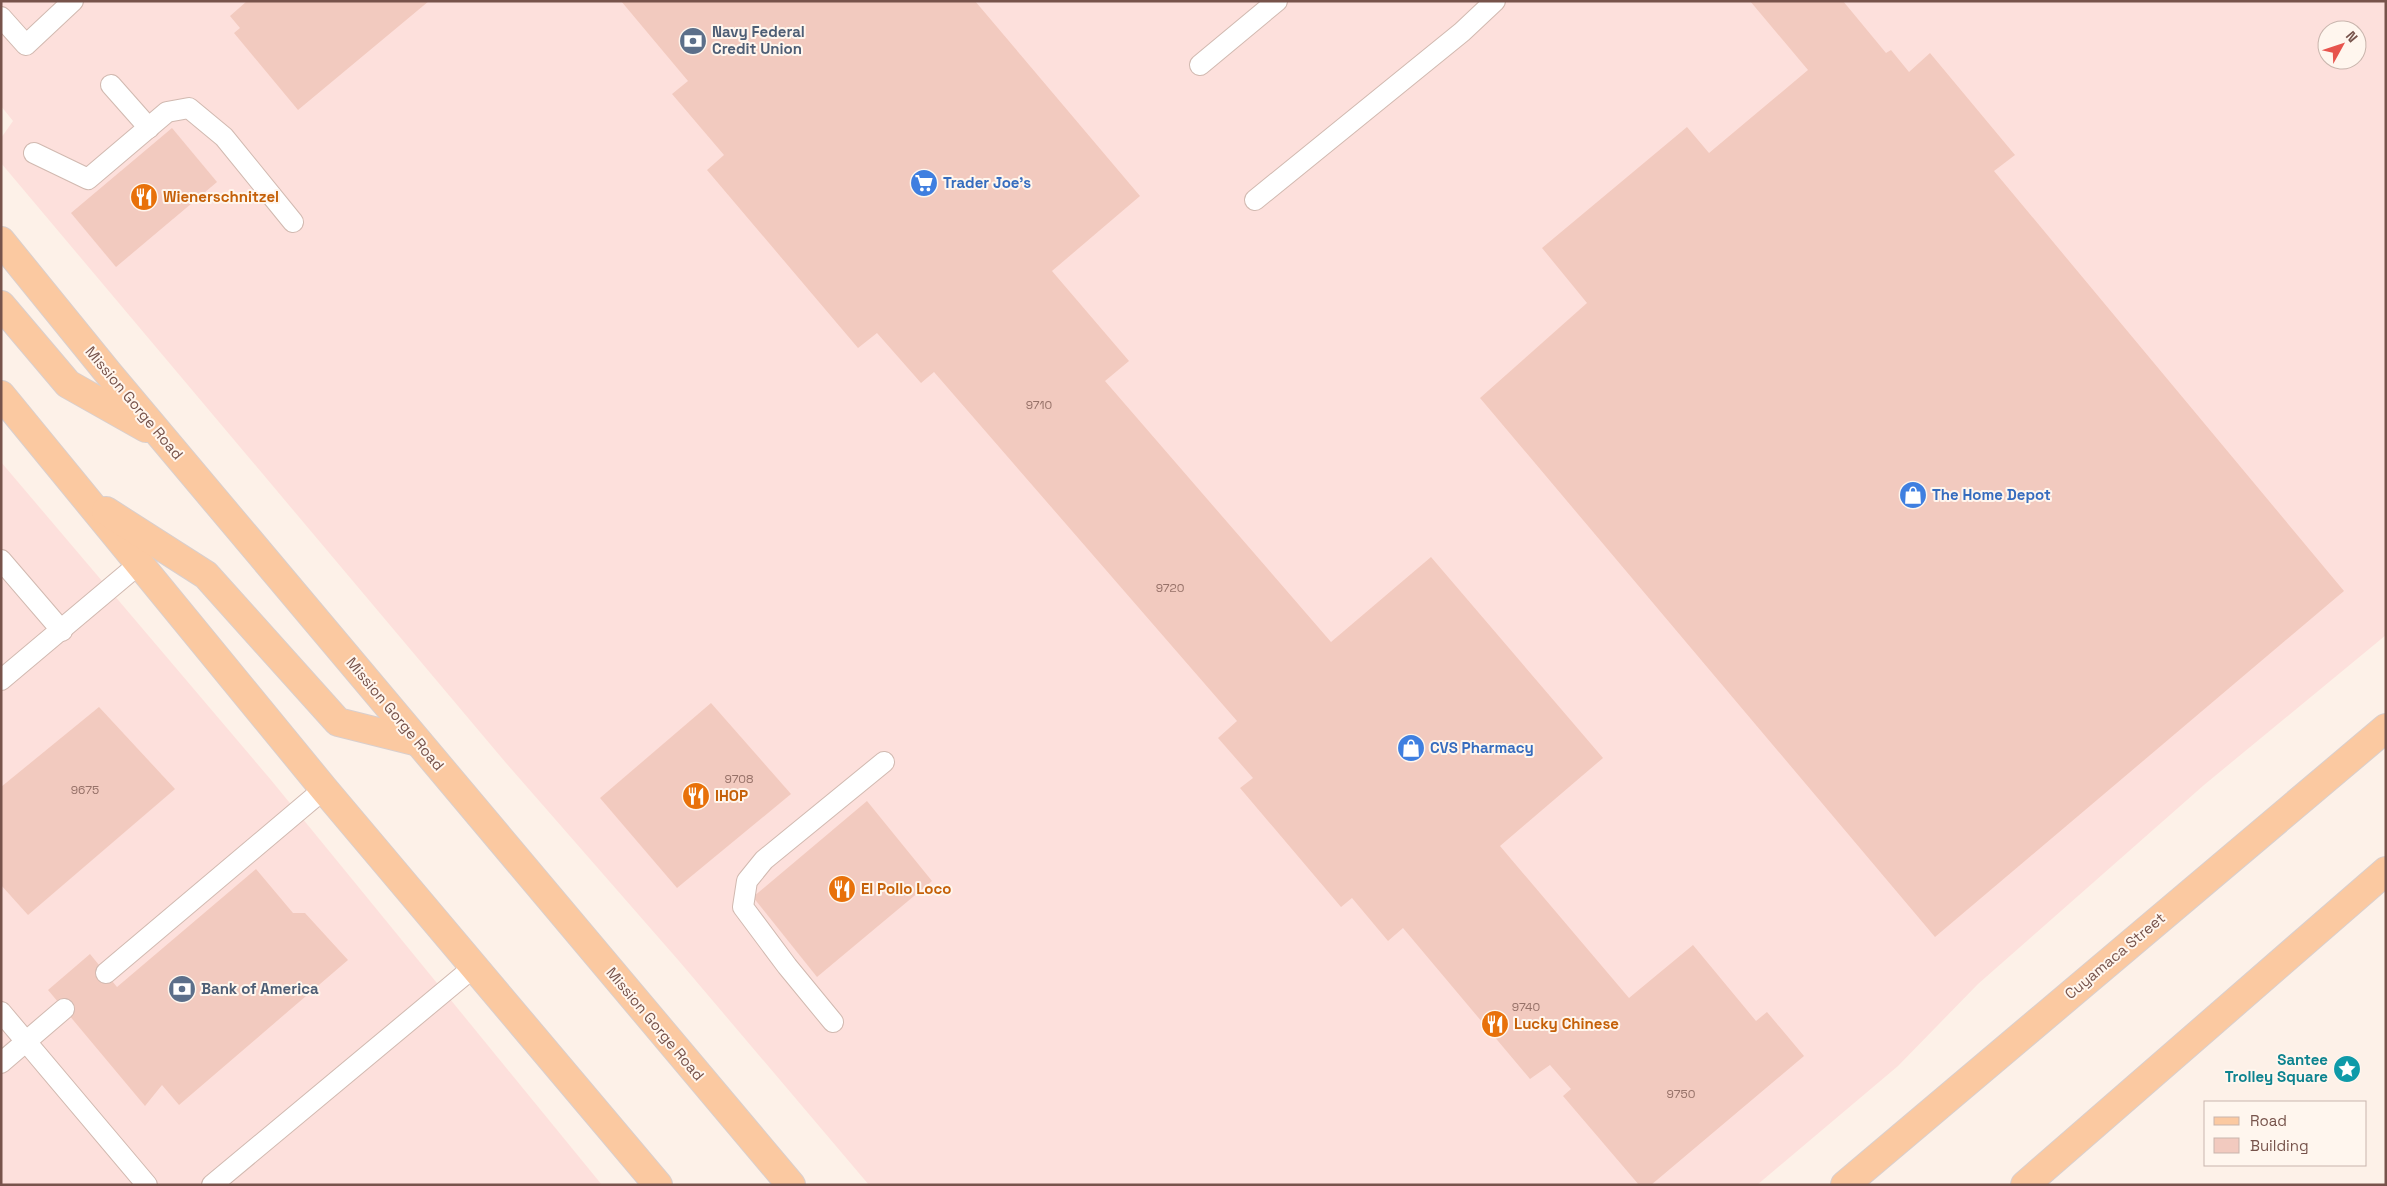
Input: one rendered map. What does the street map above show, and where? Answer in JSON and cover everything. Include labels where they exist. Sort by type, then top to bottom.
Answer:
[{"type":"main road","name":"Mission Gorge Road","points":[[1,241],[790,1185]]},
{"type":"main road","points":[[1,305],[68,384],[163,437]]},
{"type":"main road","points":[[1,395],[324,789],[658,1185]]},
{"type":"main road","points":[[85,497],[206,575],[338,722],[418,742]]},
{"type":"main road","name":"Cuyamaca Street","points":[[1845,1185],[2386,728]]},
{"type":"main road","points":[[2025,1185],[2386,871]]},
{"type":"lane","points":[[1,17],[26,46],[73,1]]},
{"type":"lane","points":[[1200,65],[1278,1]]},
{"type":"lane","points":[[1255,200],[1462,32],[1495,1]]},
{"type":"lane","points":[[112,85],[149,128]]},
{"type":"lane","points":[[34,153],[88,179],[167,112],[189,108],[224,137],[293,222]]},
{"type":"lane","points":[[1,560],[62,631]]},
{"type":"lane","points":[[1,680],[62,631],[139,564]]},
{"type":"lane","points":[[833,1022],[743,908],[747,881],[764,860],[884,762]]},
{"type":"lane","points":[[106,973],[324,789]]},
{"type":"lane","points":[[212,1185],[475,966]]},
{"type":"lane","points":[[1,1063],[64,1009]]},
{"type":"lane","points":[[1,1012],[147,1185]]},
{"type":"shaded area","points":[[1,1],[2386,1],[2386,635],[2204,785],[1978,984],[1898,1066],[1757,1185],[869,1185],[679,961],[506,763],[1,163],[1,138],[13,121],[1,106]]},
{"type":"shaded area","points":[[1,462],[271,780],[602,1185],[1,1185]]},
{"type":"building","points":[[247,1],[429,1],[298,110],[234,33],[240,28],[230,16]]},
{"type":"building","points":[[621,1],[975,1],[1140,196],[1052,271],[1129,361],[1105,381],[1331,642],[1431,557],[1603,758],[1500,846],[1629,998],[1693,945],[1756,1021],[1767,1012],[1804,1056],[1651,1185],[1639,1185],[1563,1096],[1571,1089],[1550,1065],[1530,1079],[1403,928],[1388,941],[1352,898],[1341,907],[1240,788],[1253,778],[1218,738],[1237,721],[934,372],[921,383],[877,333],[858,348],[707,170],[724,155],[672,94],[688,81]]},
{"type":"building","name":"The Home Depot","points":[[1750,1],[1843,1],[1886,53],[1891,50],[1909,72],[1930,53],[2015,155],[1994,171],[2344,591],[1935,937],[1480,398],[1587,303],[1542,248],[1687,127],[1709,153],[1808,70]]},
{"type":"building","name":"Wienerschnitzel","points":[[172,128],[217,182],[116,267],[71,213]]},
{"type":"building","name":"IHOP","points":[[711,703],[791,794],[677,888],[600,798]]},
{"type":"building","points":[[99,707],[175,789],[28,915],[1,885],[1,787]]},
{"type":"building","name":"El Pollo Loco","points":[[867,801],[932,881],[817,977],[753,897]]},
{"type":"building","name":"Bank of America","points":[[256,869],[293,913],[305,913],[348,960],[179,1105],[162,1085],[145,1106],[48,990],[90,954],[117,987]]},
{"type":"place","name":"Navy Federal Credit Union","points":[[693,41]]},
{"type":"place","name":"Trader Joe's","points":[[924,183]]},
{"type":"place","name":"Wienerschnitzel","points":[[144,197]]},
{"type":"place","name":"The Home Depot","points":[[1913,495]]},
{"type":"place","name":"CVS Pharmacy","points":[[1411,748]]},
{"type":"place","name":"IHOP","points":[[696,796]]},
{"type":"place","name":"El Pollo Loco","points":[[842,889]]},
{"type":"place","name":"Bank of America","points":[[182,989]]},
{"type":"place","name":"Lucky Chinese","points":[[1495,1024]]},
{"type":"place","name":"Santee Trolley Square","points":[[2347,1069]]}]
